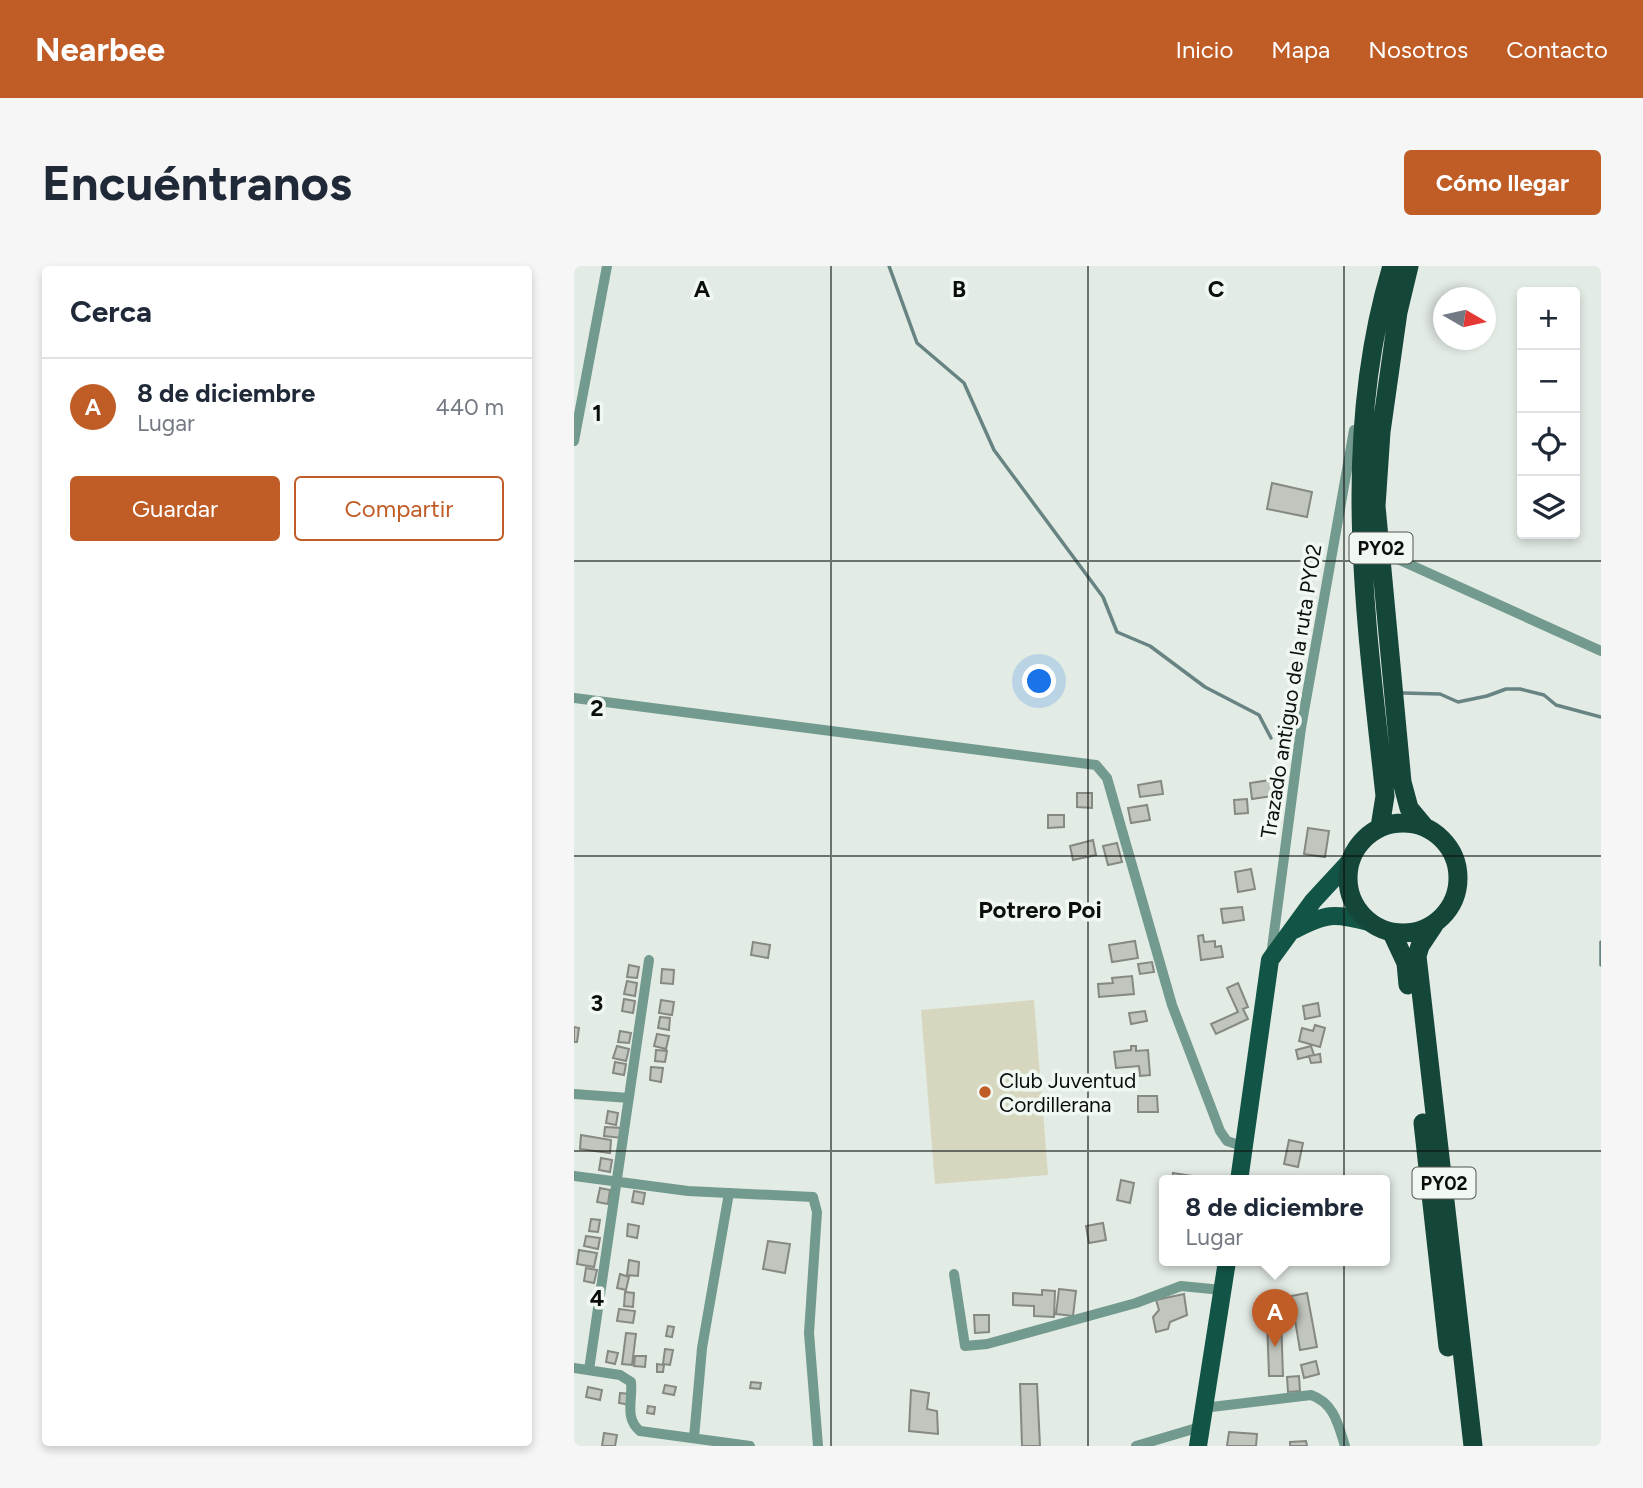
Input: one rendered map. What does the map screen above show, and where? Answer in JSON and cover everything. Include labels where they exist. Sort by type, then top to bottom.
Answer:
[{"type":"highway","name":"PY02","points":[[1380,827],[1385,796],[1362,586],[1360,462],[1371,358],[1392,266]]},
{"type":"highway","name":"PY02","points":[[1409,266],[1398,312],[1381,432],[1377,506],[1402,782],[1409,808],[1424,826],[1440,835],[1451,850],[1458,867],[1458,886],[1452,904],[1434,925],[1420,946],[1417,956],[1473,1446]]},
{"type":"highway","points":[[1424,826],[1394,822],[1367,835],[1356,847],[1350,861],[1347,884],[1354,905],[1369,922],[1392,933],[1412,933],[1434,925]]},
{"type":"highway","name":"PY02","points":[[1392,933],[1406,963],[1459,1446]]},
{"type":"main road","points":[[1241,1175],[1270,960],[1288,933],[1350,861]]},
{"type":"main road","points":[[1288,933],[1325,915],[1346,916],[1369,922]]},
{"type":"main road","points":[[1198,1446],[1226,1266]]},
{"type":"street","points":[[574,441],[607,266]]},
{"type":"street","name":"Trazado antiguo de la ruta PY02","points":[[1270,960],[1301,728],[1354,430]]},
{"type":"street","points":[[1382,552],[1601,651]]},
{"type":"street","points":[[574,698],[1096,765],[1108,778],[1172,1004],[1220,1131],[1227,1141],[1245,1147]]},
{"type":"street","points":[[589,1370],[649,960]]},
{"type":"street","points":[[574,1094],[629,1097]]},
{"type":"street","points":[[574,1176],[688,1191],[813,1197],[817,1212],[809,1333],[818,1446]]},
{"type":"street","points":[[694,1438],[702,1348],[729,1193]]},
{"type":"street","points":[[954,1274],[965,1346],[987,1344],[1136,1303],[1181,1286],[1222,1290]]},
{"type":"street","points":[[574,1368],[620,1375],[631,1381],[629,1413],[632,1425],[640,1431],[750,1446]]},
{"type":"street","points":[[1203,1408],[1311,1395],[1324,1399],[1331,1407],[1345,1446]]},
{"type":"street","points":[[1136,1446],[1200,1427]]},
{"type":"green space","name":"Club Juventud Cordillerana","points":[[1034,1000],[1048,1175],[935,1184],[921,1010]]},
{"type":"building","points":[[1272,483],[1312,492],[1307,517],[1267,509]]},
{"type":"building","points":[[1276,779],[1278,795],[1252,799],[1250,783]]},
{"type":"building","points":[[1161,781],[1163,794],[1140,797],[1138,785]]},
{"type":"building","points":[[1077,793],[1092,793],[1092,808],[1077,807]]},
{"type":"building","points":[[1247,799],[1248,813],[1235,814],[1234,800]]},
{"type":"building","points":[[1147,805],[1150,820],[1131,823],[1128,808]]},
{"type":"building","points":[[1048,815],[1064,815],[1064,827],[1048,828]]},
{"type":"building","points":[[1308,828],[1329,831],[1325,857],[1304,854]]},
{"type":"building","points":[[1093,840],[1096,855],[1073,860],[1070,846]]},
{"type":"building","points":[[1117,843],[1122,862],[1108,865],[1103,846]]},
{"type":"building","points":[[1251,869],[1255,889],[1238,892],[1235,872]]},
{"type":"building","points":[[1242,907],[1244,920],[1223,923],[1221,909]]},
{"type":"building","points":[[1203,935],[1204,942],[1215,941],[1215,947],[1221,946],[1223,957],[1201,960],[1198,936]]},
{"type":"building","points":[[1135,941],[1138,958],[1112,962],[1109,945]]},
{"type":"building","points":[[753,942],[770,945],[768,958],[751,955]]},
{"type":"building","points":[[1152,962],[1154,972],[1140,974],[1138,964]]},
{"type":"building","points":[[629,965],[639,967],[637,978],[627,977]]},
{"type":"building","points":[[662,969],[674,970],[673,984],[661,983]]},
{"type":"building","points":[[1132,976],[1134,994],[1099,997],[1098,984],[1113,983],[1112,978]]},
{"type":"building","points":[[627,981],[637,983],[635,996],[624,994]]},
{"type":"building","points":[[1238,983],[1248,1007],[1243,1009],[1248,1019],[1216,1034],[1211,1024],[1238,1012],[1227,988]]},
{"type":"building","points":[[624,999],[635,1001],[633,1013],[622,1011]]},
{"type":"building","points":[[661,1000],[674,1002],[672,1015],[659,1013]]},
{"type":"building","points":[[1318,1003],[1320,1016],[1305,1019],[1303,1006]]},
{"type":"building","points":[[1145,1011],[1147,1021],[1131,1024],[1129,1013]]},
{"type":"building","points":[[660,1017],[670,1018],[669,1030],[658,1028]]},
{"type":"building","points":[[1315,1025],[1325,1028],[1320,1047],[1299,1041],[1302,1028],[1313,1031]]},
{"type":"building","points":[[574,1027],[579,1028],[577,1042],[574,1042]]},
{"type":"building","points":[[620,1031],[631,1033],[629,1043],[618,1042]]},
{"type":"building","points":[[657,1034],[669,1036],[666,1049],[654,1046]]},
{"type":"building","points":[[617,1046],[629,1049],[626,1061],[613,1058]]},
{"type":"building","points":[[1131,1046],[1136,1046],[1136,1051],[1148,1050],[1150,1075],[1140,1076],[1139,1066],[1116,1068],[1114,1052],[1131,1050]]},
{"type":"building","points":[[1311,1046],[1314,1055],[1298,1059],[1296,1050]]},
{"type":"building","points":[[656,1050],[667,1051],[665,1062],[655,1061]]},
{"type":"building","points":[[1320,1054],[1321,1062],[1311,1063],[1309,1056]]},
{"type":"building","points":[[615,1062],[626,1064],[624,1075],[613,1073]]},
{"type":"building","points":[[651,1067],[663,1068],[661,1082],[650,1080]]},
{"type":"building","points":[[1138,1096],[1157,1096],[1158,1112],[1138,1112]]},
{"type":"building","points":[[608,1111],[618,1113],[616,1125],[606,1123]]},
{"type":"building","points":[[605,1127],[623,1128],[622,1138],[604,1136]]},
{"type":"building","points":[[581,1135],[611,1140],[610,1153],[580,1149]]},
{"type":"building","points":[[1289,1140],[1303,1143],[1298,1167],[1284,1164]]},
{"type":"building","points":[[601,1158],[612,1160],[610,1172],[599,1170]]},
{"type":"building","points":[[1121,1180],[1134,1183],[1130,1203],[1117,1200]]},
{"type":"building","points":[[600,1188],[610,1190],[608,1204],[597,1202]]},
{"type":"building","points":[[634,1191],[645,1193],[643,1204],[632,1202]]},
{"type":"building","points":[[591,1219],[600,1220],[598,1232],[589,1231]]},
{"type":"building","points":[[1103,1223],[1106,1240],[1089,1243],[1086,1226]]},
{"type":"building","points":[[628,1224],[639,1226],[637,1238],[627,1236]]},
{"type":"building","points":[[586,1236],[600,1238],[598,1249],[584,1246]]},
{"type":"building","points":[[768,1241],[790,1244],[785,1273],[763,1269]]},
{"type":"building","points":[[579,1250],[597,1253],[594,1267],[577,1264]]},
{"type":"building","points":[[629,1260],[639,1262],[638,1276],[627,1275]]},
{"type":"building","points":[[586,1268],[597,1270],[594,1283],[584,1281]]},
{"type":"building","points":[[620,1274],[629,1277],[626,1290],[617,1288]]},
{"type":"building","points":[[1059,1289],[1076,1291],[1073,1316],[1056,1314]]},
{"type":"building","points":[[1042,1290],[1055,1291],[1054,1317],[1034,1316],[1034,1306],[1013,1305],[1013,1293],[1042,1295]]},
{"type":"building","points":[[625,1292],[634,1293],[633,1307],[624,1306]]},
{"type":"building","points":[[1307,1293],[1317,1347],[1300,1350],[1291,1296]]},
{"type":"building","points":[[1184,1294],[1187,1315],[1170,1322],[1168,1329],[1156,1332],[1153,1317],[1159,1310],[1156,1300]]},
{"type":"building","points":[[619,1309],[635,1311],[633,1323],[617,1321]]},
{"type":"building","points":[[974,1315],[989,1315],[989,1332],[975,1333]]},
{"type":"building","points":[[1267,1319],[1281,1319],[1283,1376],[1269,1376]]},
{"type":"building","points":[[668,1326],[674,1327],[672,1337],[666,1336]]},
{"type":"building","points":[[626,1333],[636,1334],[632,1365],[622,1364]]},
{"type":"building","points":[[665,1349],[673,1350],[670,1365],[663,1364]]},
{"type":"building","points":[[608,1351],[618,1353],[615,1364],[606,1362]]},
{"type":"building","points":[[635,1356],[646,1356],[645,1367],[634,1366]]},
{"type":"building","points":[[1316,1361],[1319,1374],[1304,1378],[1301,1365]]},
{"type":"building","points":[[657,1364],[664,1365],[663,1372],[657,1372]]},
{"type":"building","points":[[1299,1376],[1300,1391],[1288,1392],[1287,1377]]},
{"type":"building","points":[[751,1382],[761,1383],[760,1389],[750,1388]]},
{"type":"building","points":[[1020,1384],[1037,1384],[1040,1446],[1022,1446]]},
{"type":"building","points":[[665,1385],[676,1387],[674,1395],[663,1393]]},
{"type":"building","points":[[588,1387],[602,1390],[600,1400],[586,1397]]},
{"type":"building","points":[[911,1390],[929,1393],[927,1409],[937,1411],[938,1434],[909,1431]]},
{"type":"building","points":[[620,1393],[631,1394],[630,1405],[619,1403]]},
{"type":"building","points":[[648,1406],[655,1407],[654,1414],[647,1413]]},
{"type":"building","points":[[1229,1432],[1257,1434],[1256,1446],[1227,1446]]},
{"type":"building","points":[[604,1433],[617,1435],[615,1446],[602,1446]]},
{"type":"building","points":[[1306,1441],[1307,1446],[1290,1446],[1290,1442]]},
{"type":"waterway","points":[[889,266],[917,343],[964,383],[994,450],[1103,597],[1117,632],[1150,646],[1205,687],[1259,715],[1271,738]]},
{"type":"waterway","points":[[1403,693],[1440,694],[1458,702],[1506,689],[1520,689],[1544,695],[1556,705],[1601,717]]},
{"type":"waterway","points":[[1601,942],[1601,965]]},
{"type":"place","name":"Club Juventud Cordillerana","points":[[985,1092]]},
{"type":"place","name":"8 de diciembre","points":[[1275,1347]]},
{"type":"district","name":"Potrero Poi","points":[[1040,909]]}]
